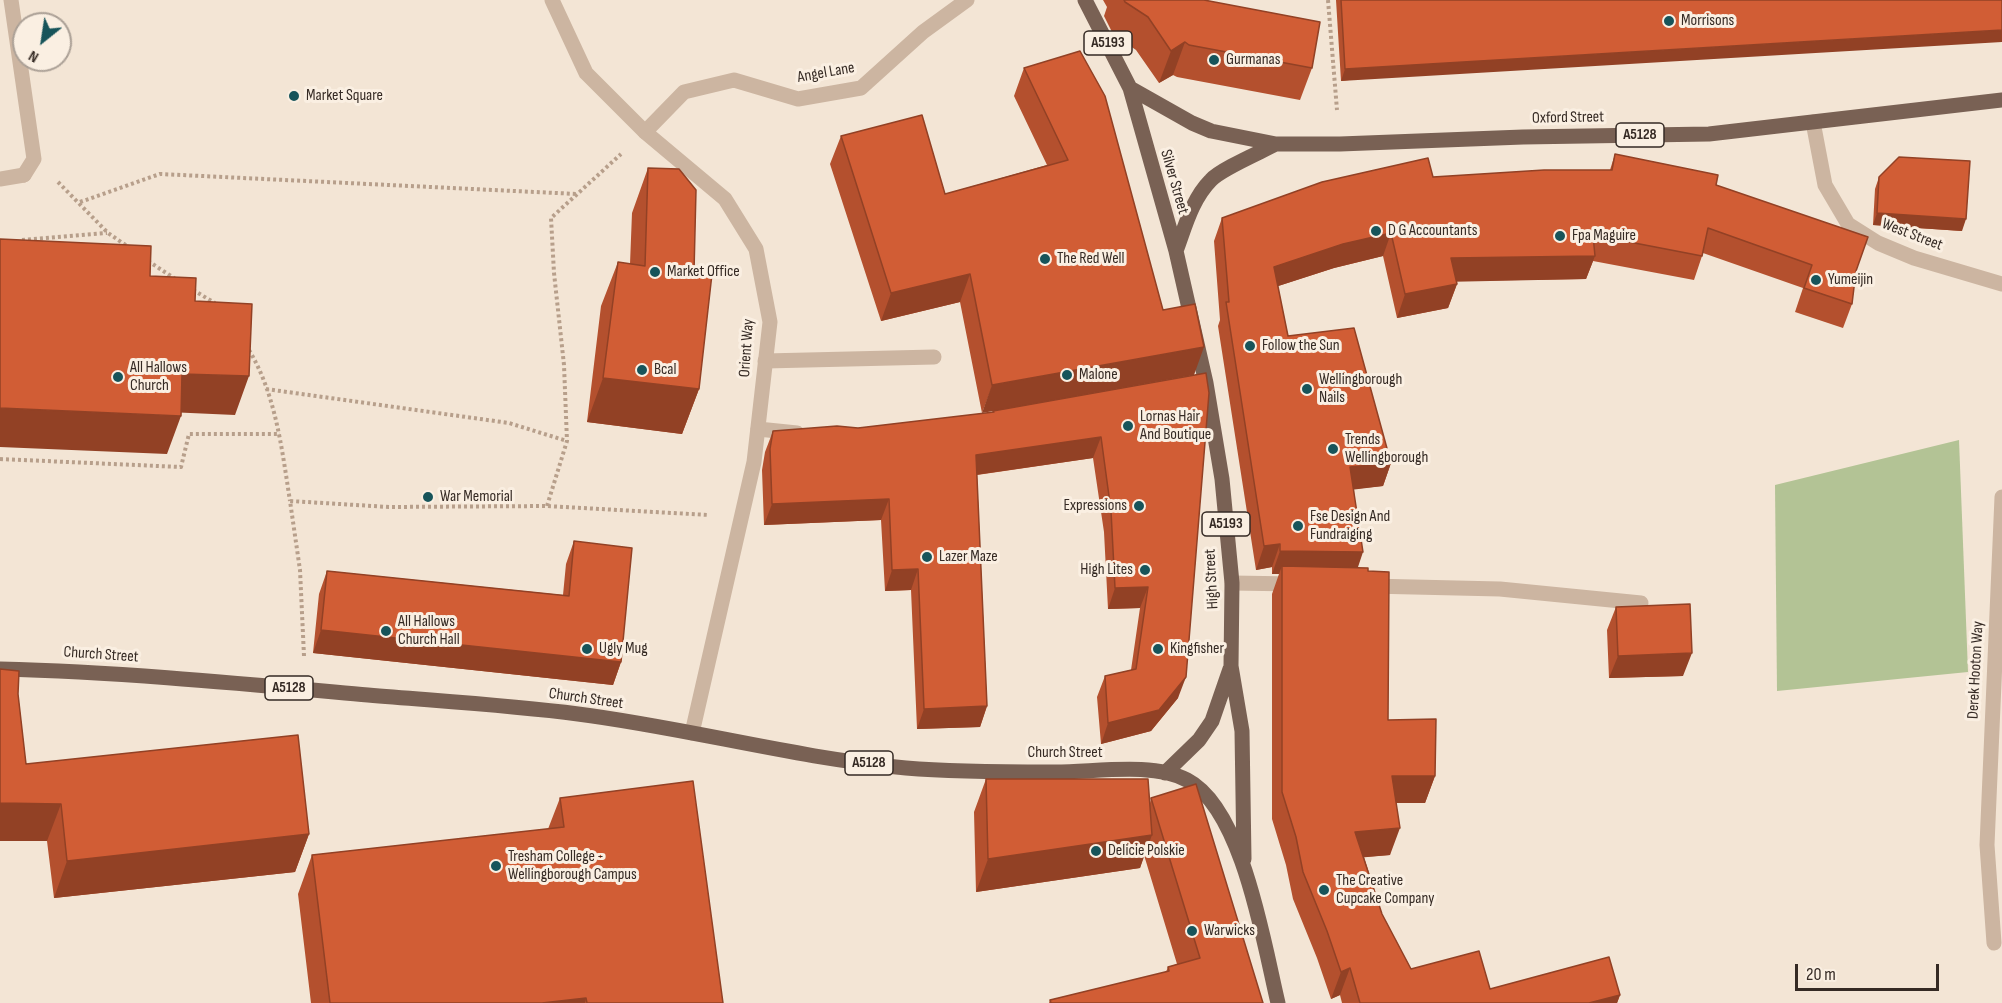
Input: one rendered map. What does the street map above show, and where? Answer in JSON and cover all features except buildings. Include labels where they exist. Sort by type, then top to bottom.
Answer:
[{"type":"main road","name":"Silver Street","points":[[1085,0],[1130,88],[1176,251],[1200,384]]},
{"type":"main road","name":"Oxford Street","points":[[1130,88],[1192,123],[1211,131],[1276,144],[1708,134],[2002,100]]},
{"type":"main road","name":"Oxford Street","points":[[1176,251],[1190,211],[1212,178],[1276,144]]},
{"type":"main road","name":"High Street","points":[[1200,384],[1222,479],[1232,583],[1231,666],[1242,730],[1244,864]]},
{"type":"main road","name":"High Street","points":[[1231,666],[1212,721],[1199,740],[1165,772],[1187,780],[1204,792],[1219,810],[1244,864],[1278,1003]]},
{"type":"main road","name":"Church Street","points":[[0,669],[83,671],[578,714],[799,754],[908,768],[1165,772]]},
{"type":"street","points":[[0,178],[24,175],[34,159],[11,0]]},
{"type":"street","name":"Orient Way","points":[[552,0],[586,73],[645,132],[725,199],[756,249],[770,322],[754,462],[692,733]]},
{"type":"street","name":"Angel Lane","points":[[645,132],[684,92],[734,80],[798,99],[861,88],[923,32],[967,0]]},
{"type":"street","name":"West Street","points":[[1813,122],[1826,185],[1848,224],[1878,243],[1914,258],[2002,284]]},
{"type":"street","points":[[765,361],[934,357]]},
{"type":"street","points":[[758,429],[814,435]]},
{"type":"street","name":"Derek Hooton Way","points":[[1994,943],[1987,845],[2002,497]]},
{"type":"street","points":[[1232,583],[1310,585]]},
{"type":"street","points":[[1355,586],[1500,589],[1641,603]]},
{"type":"street","points":[[1987,845],[2002,841]]},
{"type":"path","points":[[1328,0],[1338,115]]},
{"type":"path","points":[[547,506],[567,441],[564,365],[554,273],[551,218],[645,132]]},
{"type":"path","points":[[34,159],[80,202],[108,233],[135,252]]},
{"type":"path","points":[[80,202],[160,174],[577,194]]},
{"type":"path","points":[[11,242],[108,233]]},
{"type":"path","points":[[144,258],[180,282]]},
{"type":"path","points":[[189,287],[224,309]]},
{"type":"path","points":[[247,348],[259,367],[280,434],[300,570],[305,689]]},
{"type":"path","points":[[266,389],[509,423],[567,441]]},
{"type":"path","points":[[0,459],[181,467],[189,434],[280,434]]},
{"type":"path","points":[[290,501],[389,507],[547,506],[742,517]]},
{"type":"green space","points":[[1959,440],[1968,672],[1777,691],[1775,485]]},
{"type":"place","name":"Morrisons","points":[[1669,21]]},
{"type":"place","name":"Gurmanas","points":[[1214,60]]},
{"type":"place","name":"Market Square","points":[[294,96]]},
{"type":"place","name":"D G Accountants","points":[[1376,231]]},
{"type":"place","name":"Fpa Maguire","points":[[1560,236]]},
{"type":"place","name":"The Red Well","points":[[1045,259]]},
{"type":"place","name":"Market Office","points":[[655,272]]},
{"type":"place","name":"Yumeijin","points":[[1816,280]]},
{"type":"place","name":"Follow the Sun","points":[[1250,346]]},
{"type":"place","name":"Bcal","points":[[642,370]]},
{"type":"place","name":"Malone","points":[[1067,375]]},
{"type":"place","name":"All Hallows Church","points":[[118,377]]},
{"type":"place","name":"Wellingborough Nails","points":[[1307,389]]},
{"type":"place","name":"Lornas Hair And Boutique","points":[[1128,426]]},
{"type":"place","name":"Trends Wellingborough","points":[[1333,449]]},
{"type":"place","name":"War Memorial","points":[[428,497]]},
{"type":"place","name":"Expressions","points":[[1139,506]]},
{"type":"place","name":"Fse Design And Fundraiging","points":[[1298,526]]},
{"type":"place","name":"Lazer Maze","points":[[927,557]]},
{"type":"place","name":"High Lites","points":[[1145,570]]},
{"type":"place","name":"All Hallows Church Hall","points":[[386,631]]},
{"type":"place","name":"Ugly Mug","points":[[587,649]]},
{"type":"place","name":"Kingfisher","points":[[1158,649]]},
{"type":"place","name":"Delicie Polskie","points":[[1096,851]]},
{"type":"place","name":"Tresham College - Wellingborough Campus","points":[[496,866]]},
{"type":"place","name":"The Creative Cupcake Company","points":[[1324,890]]},
{"type":"place","name":"Warwicks","points":[[1192,931]]}]
